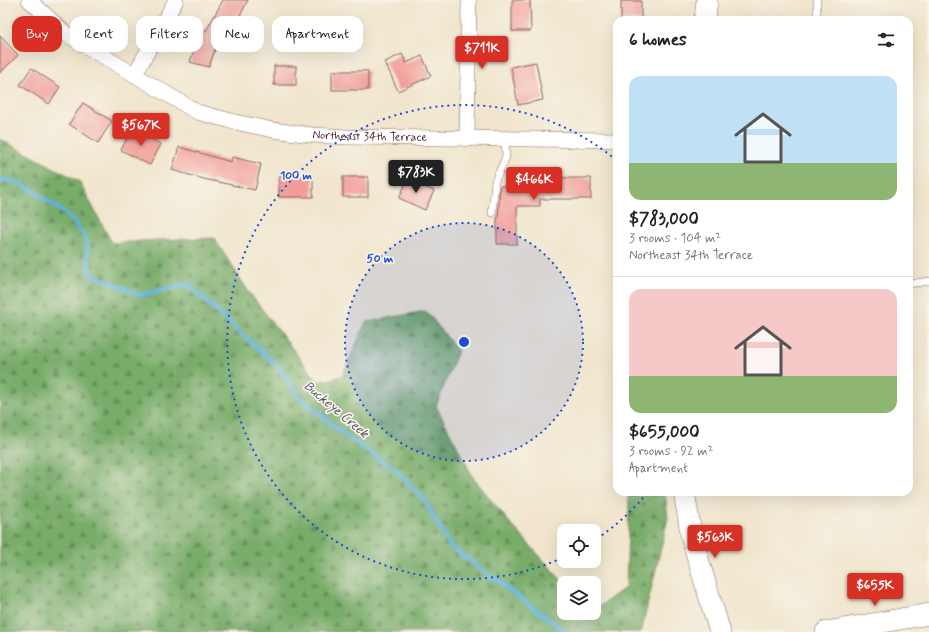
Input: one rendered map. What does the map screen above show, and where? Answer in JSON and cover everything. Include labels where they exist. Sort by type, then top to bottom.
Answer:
[{"type":"main road","points":[[705,16],[707,0]]},
{"type":"main road","points":[[685,496],[692,539],[720,632]]},
{"type":"main road","points":[[826,632],[929,614]]},
{"type":"street","name":"Northeast 34th Terrace","points":[[29,0],[66,34],[197,112],[235,122],[273,130],[312,135],[346,137],[613,140]]},
{"type":"street","points":[[135,74],[176,0]]},
{"type":"street","points":[[467,139],[469,0]]},
{"type":"lane","points":[[817,0],[817,16]]},
{"type":"lane","points":[[492,213],[495,181],[506,157],[505,139]]},
{"type":"lane","points":[[913,283],[929,281]]},
{"type":"green space","points":[[0,139],[79,181],[112,243],[214,238],[248,291],[318,382],[342,376],[366,322],[426,311],[458,351],[436,406],[474,479],[510,523],[558,576],[557,620],[601,620],[601,605],[626,587],[629,504],[628,496],[665,496],[668,518],[641,632],[0,632]]},
{"type":"building","points":[[223,0],[248,0],[240,16],[214,16]]},
{"type":"building","points":[[512,0],[530,0],[531,31],[512,31]]},
{"type":"building","points":[[621,1],[641,1],[641,16],[621,16]]},
{"type":"building","points":[[211,22],[211,52],[214,52],[209,67],[190,62],[193,52],[203,52],[203,30],[206,31]]},
{"type":"building","points":[[0,36],[12,49],[12,52],[15,52],[18,55],[0,73]]},
{"type":"building","points":[[402,54],[406,63],[422,56],[431,76],[398,91],[385,62]]},
{"type":"building","points":[[536,62],[543,100],[518,105],[511,67]]},
{"type":"building","points":[[274,66],[296,66],[296,85],[274,85]]},
{"type":"building","points":[[31,68],[60,87],[49,104],[20,85]]},
{"type":"building","points":[[332,71],[368,71],[368,90],[332,90]]},
{"type":"building","points":[[83,103],[112,121],[98,143],[69,124]]},
{"type":"building","points":[[131,130],[161,144],[150,165],[121,150]]},
{"type":"building","points":[[179,147],[231,162],[232,157],[261,164],[255,190],[204,179],[172,170]]},
{"type":"building","points":[[279,177],[313,177],[313,197],[279,197]]},
{"type":"building","points":[[343,177],[368,177],[368,197],[343,197]]},
{"type":"building","points":[[558,178],[591,178],[591,199],[540,199],[540,206],[517,206],[517,244],[497,244],[497,218],[500,186],[522,186],[522,181],[558,181]]},
{"type":"building","points":[[408,179],[434,191],[425,210],[399,198]]},
{"type":"waterway","name":"Buckeye Creek","points":[[0,179],[23,184],[69,216],[86,239],[89,273],[140,295],[188,284],[275,363],[298,396],[350,439],[396,470],[424,499],[450,546],[566,632]]}]
